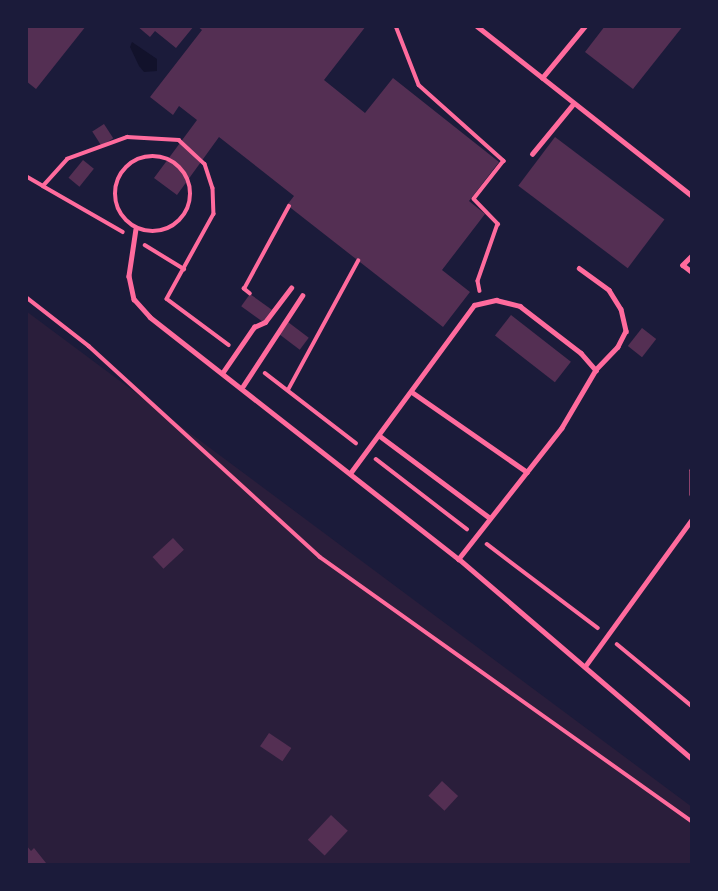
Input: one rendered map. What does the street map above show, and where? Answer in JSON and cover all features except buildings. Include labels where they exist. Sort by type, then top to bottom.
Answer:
[{"type":"lane","points":[[477,26],[692,196]]},
{"type":"lane","points":[[542,78],[585,26]]},
{"type":"lane","points":[[532,154],[573,104]]},
{"type":"lane","points":[[142,157],[167,158],[178,164],[190,185],[188,210],[172,228],[160,232],[136,229],[118,210],[116,184],[131,162],[142,157]]},
{"type":"lane","points":[[136,229],[129,276],[134,299],[150,317],[243,386],[459,559],[586,665],[692,759]]},
{"type":"lane","points":[[692,256],[683,265],[692,272]]},
{"type":"lane","points":[[459,559],[562,428],[596,370],[614,353],[626,331],[621,309],[608,290],[579,268]]},
{"type":"lane","points":[[223,372],[237,351],[291,288]]},
{"type":"lane","points":[[243,386],[302,296]]},
{"type":"lane","points":[[351,472],[368,453],[474,305],[496,300],[520,306],[596,370]]},
{"type":"lane","points":[[412,392],[527,472]]},
{"type":"lane","points":[[380,436],[490,518]]},
{"type":"lane","points":[[692,470],[692,494]]},
{"type":"lane","points":[[586,665],[692,519]]},
{"type":"path","points":[[396,26],[419,85],[504,161],[474,199],[498,224],[478,281],[483,303]]},
{"type":"path","points":[[43,186],[67,159],[127,137],[179,141],[205,164],[214,188],[214,214],[167,299],[237,351]]},
{"type":"path","points":[[26,176],[184,269]]},
{"type":"path","points":[[250,294],[244,289],[289,206]]},
{"type":"path","points":[[288,390],[358,261]]},
{"type":"path","points":[[26,297],[99,354],[320,557],[692,821]]},
{"type":"path","points":[[257,366],[608,636],[692,706]]},
{"type":"shaded area","points":[[132,42],[157,59],[157,71],[144,72],[130,47]]},
{"type":"shaded area","points":[[26,311],[692,807],[692,865],[26,865]]}]
